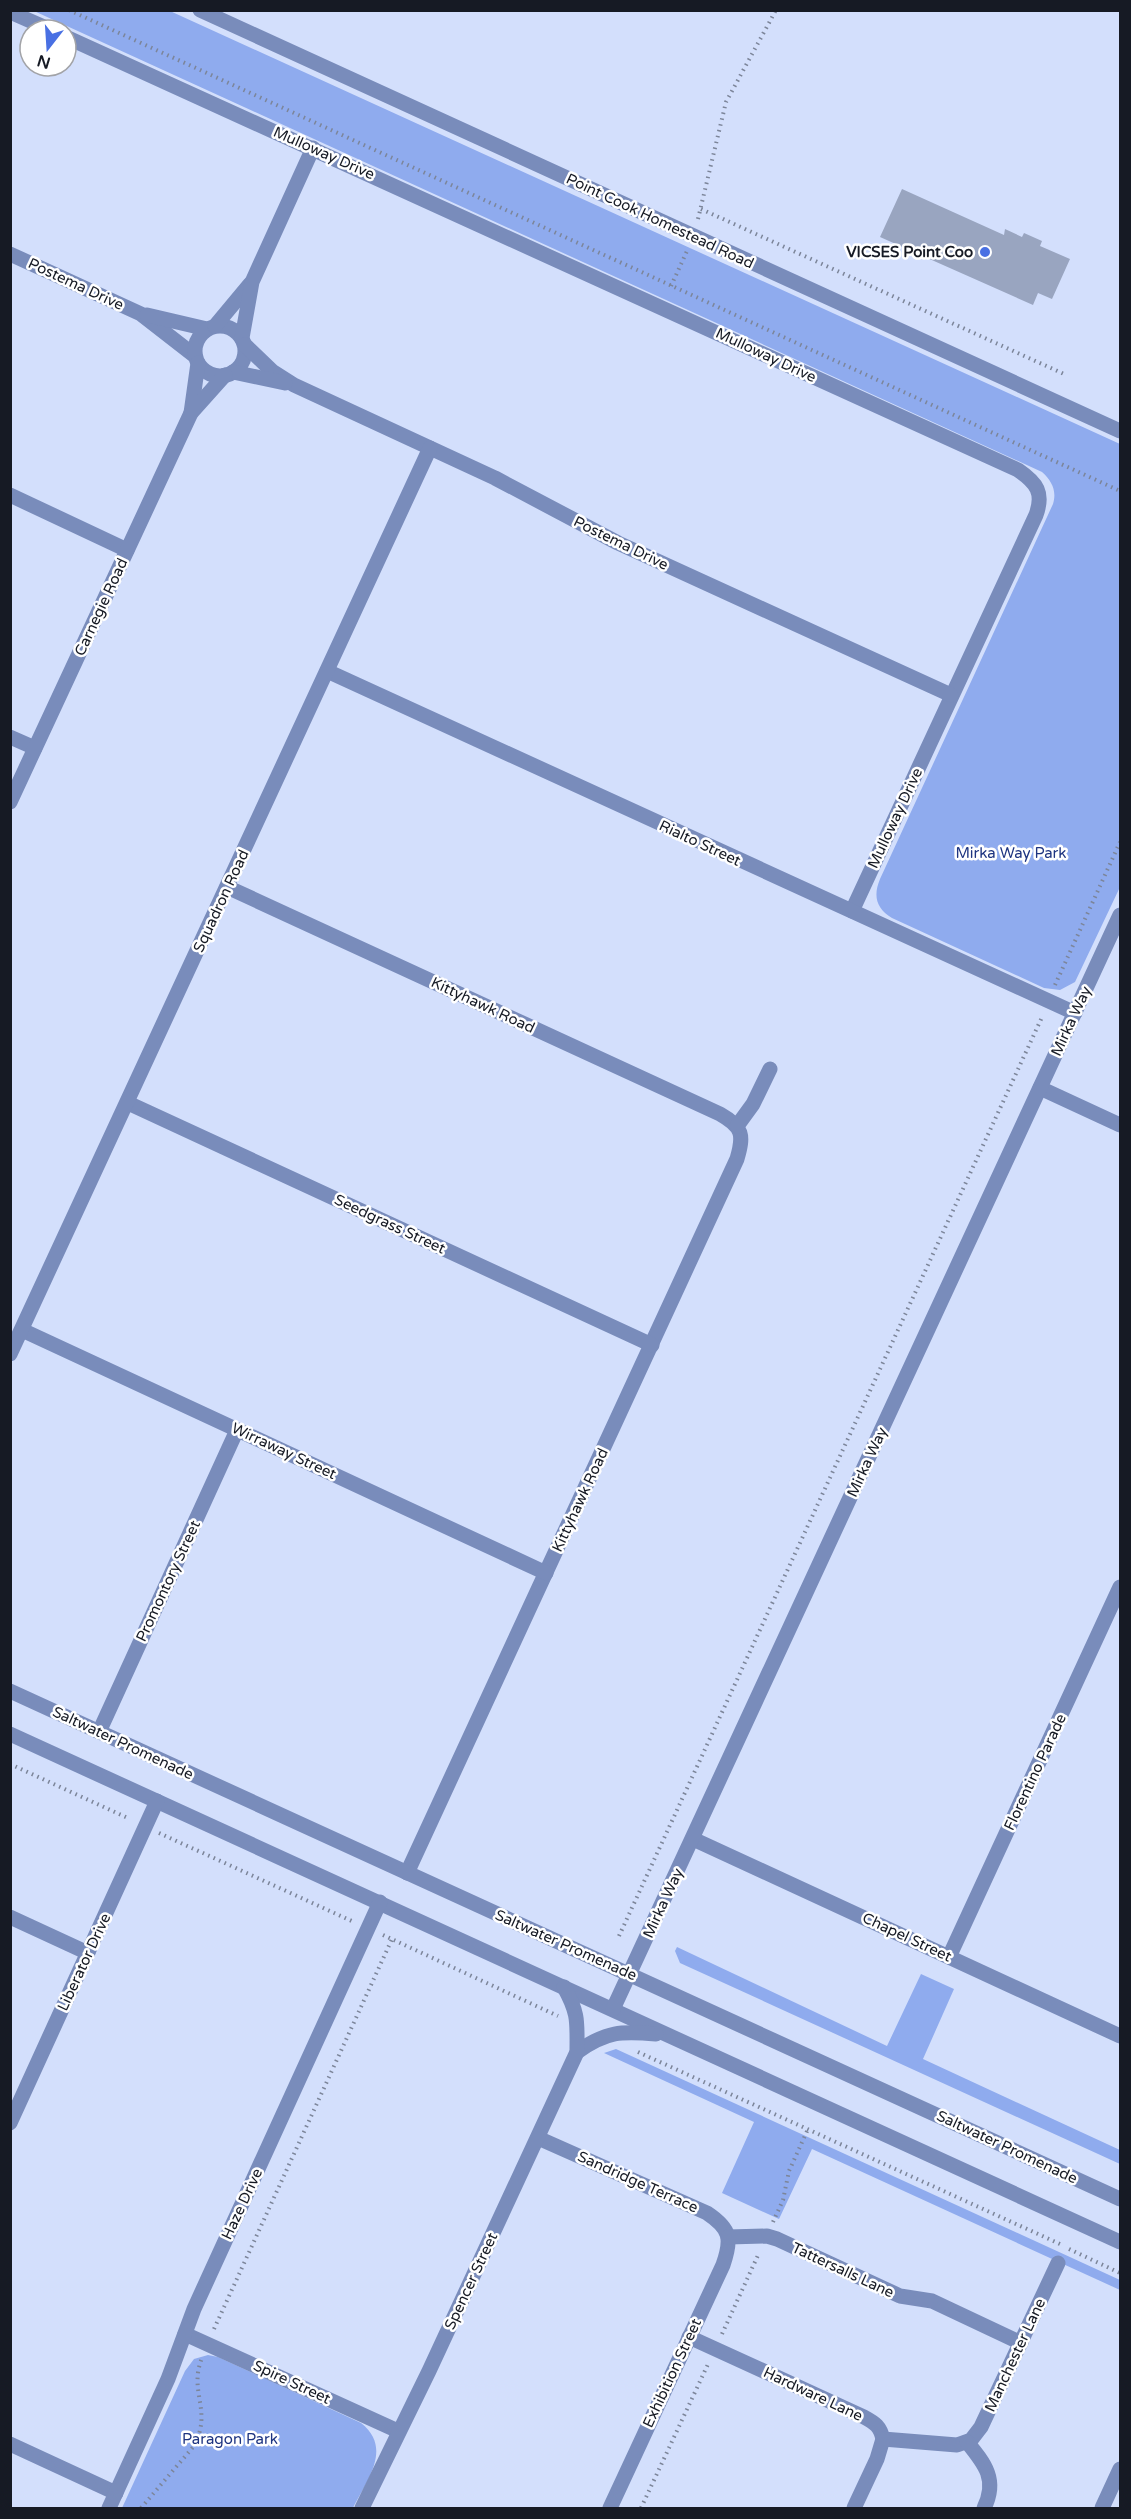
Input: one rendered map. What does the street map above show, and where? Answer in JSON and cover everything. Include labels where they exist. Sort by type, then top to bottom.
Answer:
[{"type":"street","name":"Point Cook Homestead Road","points":[[200,10],[1120,430]]},
{"type":"street","name":"Mulloway Drive","points":[[78,42],[1018,470],[1033,481],[1037,486],[1040,500],[1036,515],[852,911]]},
{"type":"street","points":[[252,282],[197,340],[197,360],[210,374],[229,374],[243,361],[243,341],[252,282],[313,148]]},
{"type":"street","name":"Postema Drive","points":[[10,254],[141,314],[211,327]]},
{"type":"street","name":"Postema Drive","points":[[141,314],[197,360]]},
{"type":"street","points":[[211,327],[227,327],[243,341]]},
{"type":"street","name":"Postema Drive","points":[[243,341],[267,366],[294,384],[495,478],[618,543],[951,695]]},
{"type":"street","name":"Carnegie Road","points":[[192,413],[197,360]]},
{"type":"street","name":"Postema Drive","points":[[229,374],[294,384]]},
{"type":"street","name":"Carnegie Road","points":[[10,802],[192,413],[229,374]]},
{"type":"street","name":"Squadron Road","points":[[10,1354],[430,448]]},
{"type":"street","points":[[10,495],[127,550]]},
{"type":"street","name":"Rialto Street","points":[[327,671],[1075,1013]]},
{"type":"street","points":[[10,737],[35,748]]},
{"type":"street","name":"Kittyhawk Road","points":[[227,887],[709,1109],[737,1126],[742,1137],[737,1159],[407,1873]]},
{"type":"street","name":"Mirka Way","points":[[613,2009],[1120,915]]},
{"type":"street","points":[[737,1126],[753,1104],[770,1069]]},
{"type":"street","points":[[1040,1088],[1120,1125]]},
{"type":"street","name":"Seedgrass Street","points":[[128,1103],[652,1345]]},
{"type":"street","name":"Wirraway Street","points":[[22,1329],[546,1573]]},
{"type":"street","name":"Promontory Street","points":[[99,1732],[237,1430]]},
{"type":"street","name":"Florentino Parade","points":[[949,1957],[1120,1587]]},
{"type":"street","name":"Saltwater Promenade","points":[[10,1691],[1120,2199]]},
{"type":"street","points":[[10,1734],[1120,2242]]},
{"type":"street","name":"Liberator Drive","points":[[10,2122],[157,1801]]},
{"type":"street","name":"Chapel Street","points":[[693,1839],[1120,2036]]},
{"type":"street","name":"Haze Drive","points":[[109,2508],[168,2379],[197,2301],[380,1902]]},
{"type":"street","points":[[10,1917],[88,1953]]},
{"type":"street","name":"Spencer Street","points":[[362,2508],[429,2371],[577,2052],[579,2026],[574,2007],[564,1987]]},
{"type":"street","points":[[577,2052],[602,2036],[633,2032],[668,2035]]},
{"type":"street","name":"Sandridge Terrace","points":[[538,2138],[707,2213],[718,2220],[728,2237]]},
{"type":"street","name":"Tattersalls Lane","points":[[728,2237],[767,2236],[900,2296],[932,2301],[1021,2343]]},
{"type":"street","name":"Exhibition Street","points":[[610,2508],[723,2265],[728,2249],[728,2237]]},
{"type":"street","name":"Manchester Lane","points":[[967,2442],[981,2427],[1058,2263]]},
{"type":"street","name":"Spire Street","points":[[185,2334],[398,2431]]},
{"type":"street","name":"Hardware Lane","points":[[689,2337],[864,2417],[876,2424],[881,2430],[883,2439]]},
{"type":"street","points":[[854,2508],[877,2459],[883,2439],[949,2446],[967,2442],[986,2468],[990,2481],[990,2495],[984,2508]]},
{"type":"street","points":[[10,2444],[116,2493]]},
{"type":"street","points":[[1102,2508],[1120,2469]]},
{"type":"path","points":[[69,10],[1120,491]]},
{"type":"path","points":[[671,286],[694,237],[726,102],[776,10]]},
{"type":"path","points":[[701,209],[1064,375]]},
{"type":"path","points":[[619,1936],[1040,1024],[1048,1001],[1120,842]]},
{"type":"path","points":[[141,2508],[194,2446],[200,2435],[203,2417],[196,2379],[208,2343],[392,1939]]},
{"type":"path","points":[[641,2508],[783,2200],[789,2171],[808,2129]]},
{"type":"green space","name":"Mirka Way Park","points":[[34,11],[170,11],[1120,444],[1120,887],[1075,982],[1060,990],[1044,988],[892,918],[882,910],[877,901],[880,879],[1053,504],[1053,486],[1042,472],[78,31],[78,18],[49,18]]},
{"type":"green space","points":[[677,1947],[887,2046],[921,1974],[954,1989],[923,2059],[1120,2150],[1120,2164],[680,1963],[675,1951]]},
{"type":"green space","points":[[616,2049],[1120,2280],[1120,2290],[812,2149],[779,2219],[722,2193],[754,2122],[604,2053]]},
{"type":"green space","name":"Paragon Park","points":[[208,2355],[218,2357],[361,2423],[375,2443],[376,2453],[370,2475],[353,2508],[122,2508],[185,2371],[194,2359]]},
{"type":"building","name":"VICSES Point Coo","points":[[902,189],[1004,235],[1005,229],[1022,237],[1024,233],[1042,241],[1040,246],[1070,259],[1052,299],[1038,293],[1033,305],[880,237]]},
{"type":"place","name":"VICSES Point Coo","points":[[985,252]]}]
